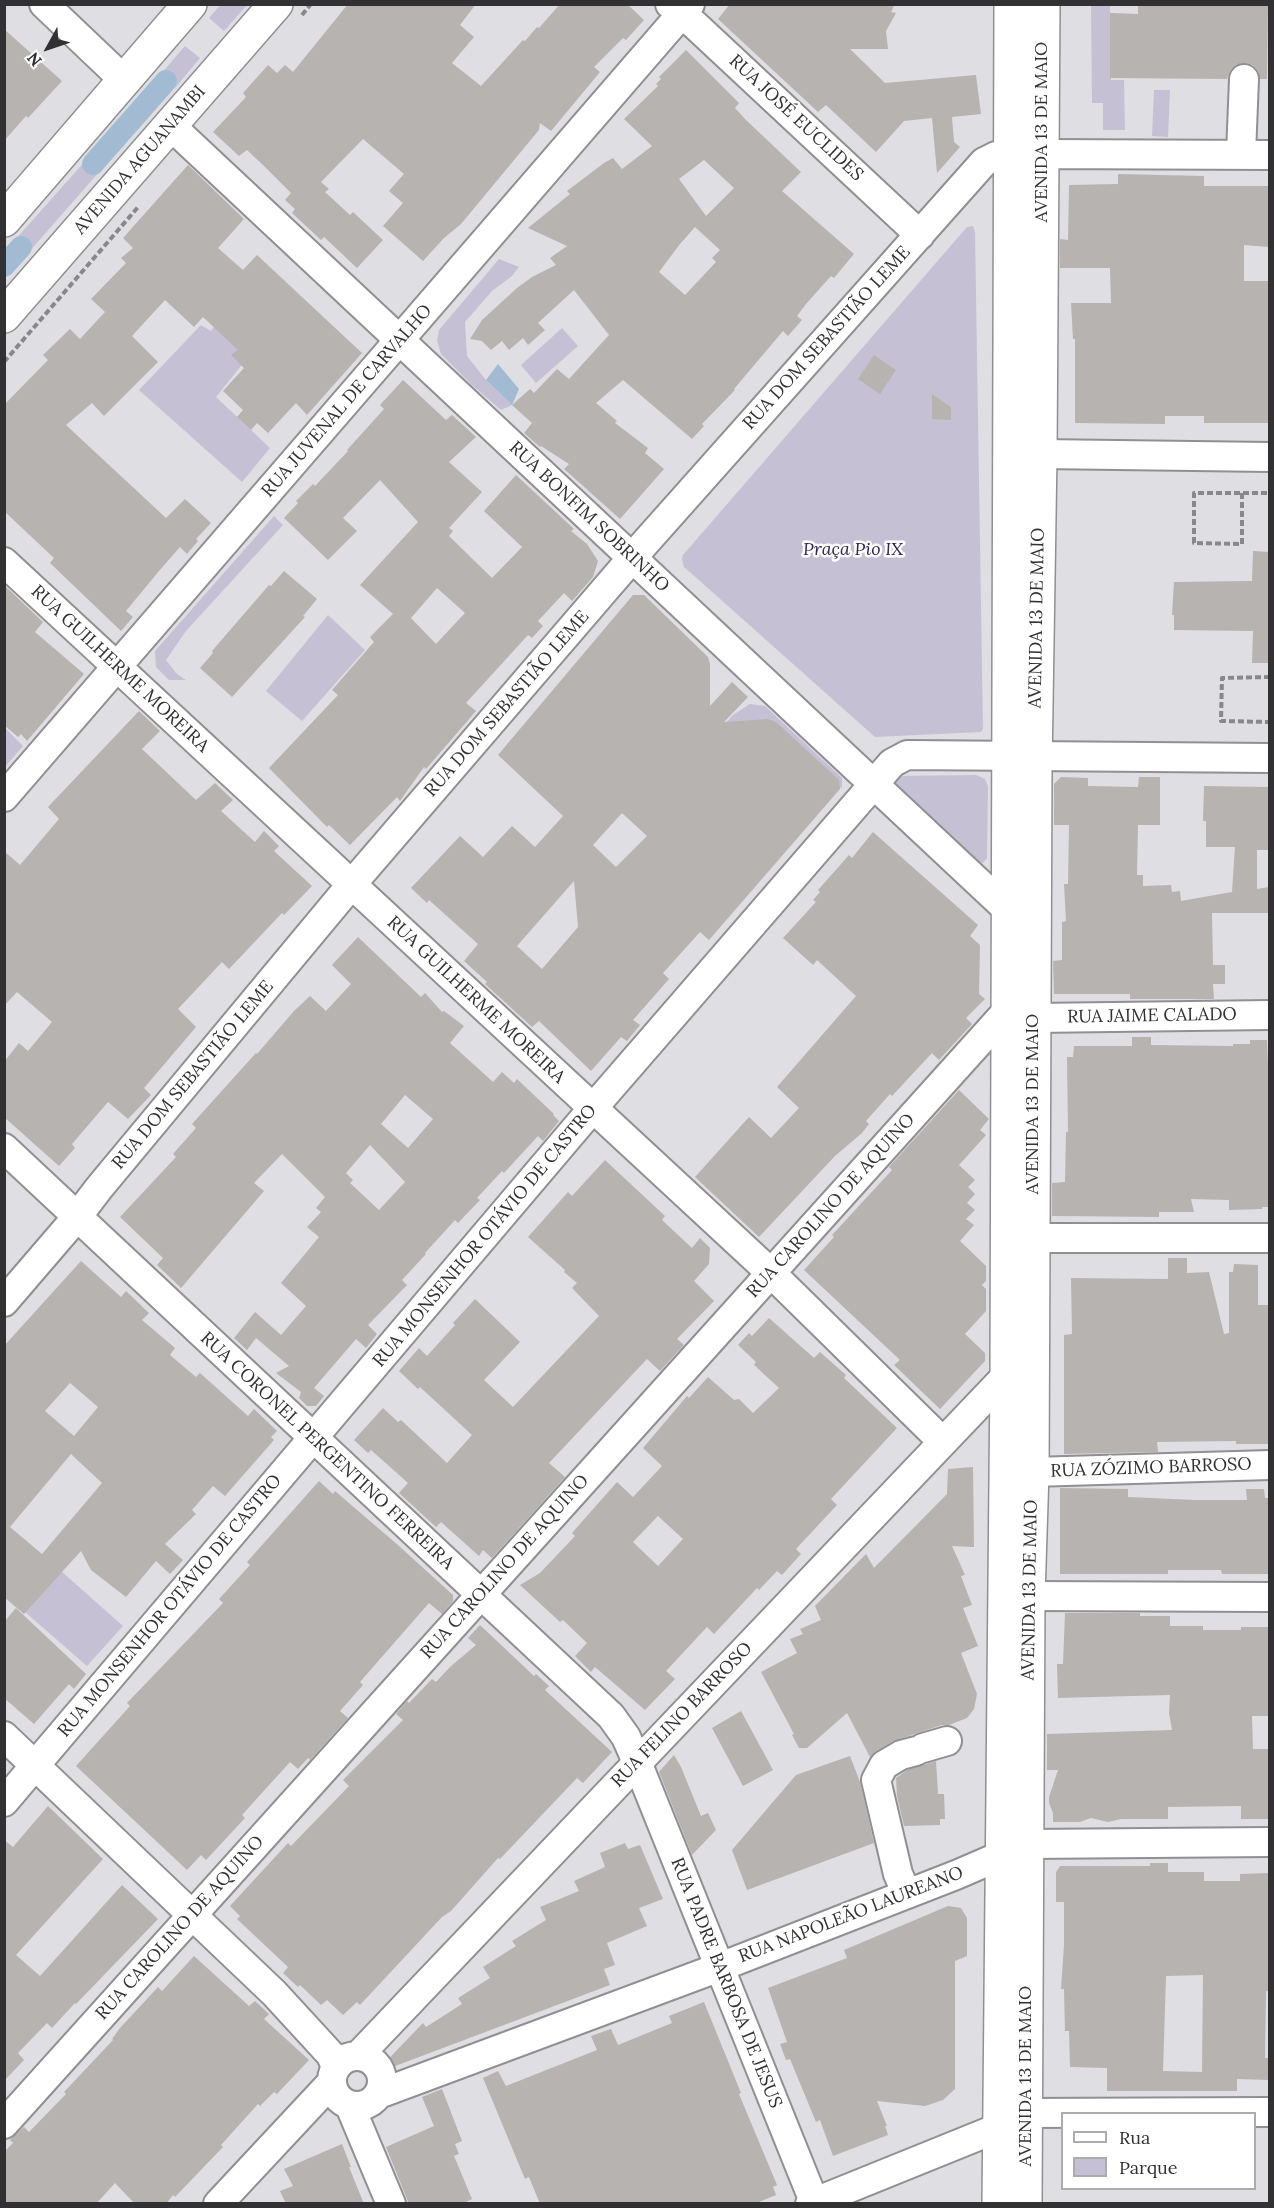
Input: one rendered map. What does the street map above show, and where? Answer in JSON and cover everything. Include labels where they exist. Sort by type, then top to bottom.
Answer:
[{"type":"main road","points":[[4,220],[190,4]]},
{"type":"main road","name":"AVENIDA AGUANAMBI","points":[[4,316],[276,4]]},
{"type":"main road","name":"AVENIDA 13 DE MAIO","points":[[1011,4],[1026,154],[1040,454],[1021,756],[1007,909],[1021,1014],[1032,1238],[1032,1472],[1015,1850]]},
{"type":"main road","name":"AVENIDA 13 DE MAIO","points":[[999,2204],[1012,2120],[1015,1850],[1007,1375],[1021,1014],[1026,154],[1043,4]]},
{"type":"main road","name":"AVENIDA 13 DE MAIO","points":[[1012,2120],[1025,2204]]},
{"type":"street","points":[[44,4],[125,81]]},
{"type":"street","name":"RUA JOSÉ EUCLIDES","points":[[681,8],[920,235]]},
{"type":"street","name":"RUA JUVENAL DE CARVALHO","points":[[4,797],[399,340],[681,8]]},
{"type":"street","points":[[1241,154],[1244,79]]},
{"type":"street","name":"RUA BONFIM SOBRINHO","points":[[171,126],[1007,909]]},
{"type":"street","name":"RUA DOM SEBASTIÃO LEME","points":[[4,1302],[351,885],[633,558],[984,162],[996,156],[1026,154],[1269,154]]},
{"type":"street","points":[[1040,454],[1269,457]]},
{"type":"street","name":"RUA GUILHERME MOREIRA","points":[[4,562],[771,1273],[943,1442]]},
{"type":"street","name":"RUA MONSENHOR OTÁVIO DE CASTRO","points":[[4,1802],[593,1108],[892,763],[907,755],[1269,758]]},
{"type":"street","name":"RUA JAIME CALADO","points":[[1021,1014],[1269,1015]]},
{"type":"street","name":"RUA CAROLINO DE AQUINO","points":[[4,2124],[771,1273],[1021,1014]]},
{"type":"street","name":"RUA CORONEL PERGENTINO FERREIRA","points":[[4,1148],[611,1716],[626,1737],[638,1762]]},
{"type":"street","points":[[1032,1238],[1269,1238]]},
{"type":"street","name":"RUA FELINO BARROSO","points":[[218,2204],[294,2124],[346,2079],[638,1762],[1007,1375]]},
{"type":"street","name":"RUA ZÓZIMO BARROSO","points":[[1032,1472],[1269,1465]]},
{"type":"street","points":[[1028,1596],[1269,1597]]},
{"type":"street","points":[[4,1736],[274,1993],[340,2043],[346,2079],[391,2204]]},
{"type":"street","points":[[907,1894],[898,1874],[876,1780],[884,1765],[901,1755],[929,1747]]},
{"type":"street","name":"RUA PADRE BARBOSA DE JESUS","points":[[638,1762],[813,2203]]},
{"type":"street","name":"RUA NAPOLEÃO LAUREANO","points":[[346,2079],[363,2106],[379,2094],[720,1966],[1015,1850],[1269,1842]]},
{"type":"street","points":[[346,2079],[374,2062],[382,2077],[379,2094]]},
{"type":"street","points":[[813,2203],[1012,2120],[1061,2118]]},
{"type":"path","points":[[4,362],[142,202]]},
{"type":"path","points":[[1242,493],[1242,544],[1194,543],[1194,493],[1242,493],[1269,493]]},
{"type":"path","points":[[1269,677],[1222,678],[1221,721],[1269,722]]},
{"type":"green space","points":[[221,4],[247,5],[224,31],[209,18]]},
{"type":"green space","points":[[1091,5],[1110,5],[1111,80],[1124,80],[1125,130],[1103,130],[1103,103],[1092,103]]},
{"type":"green space","points":[[185,46],[200,58],[175,88],[160,75]]},
{"type":"green space","points":[[1154,90],[1170,90],[1168,137],[1152,136]]},
{"type":"green space","points":[[87,159],[100,171],[28,253],[14,241]]},
{"type":"green space","name":"Praça Pio IX","points":[[973,226],[975,232],[983,729],[981,732],[875,737],[684,567],[682,559],[683,555],[967,227]]},
{"type":"green space","points":[[499,259],[519,267],[512,276],[492,291],[465,322],[467,356],[486,380],[512,405],[501,410],[441,354],[437,340],[439,330]]},
{"type":"green space","points":[[216,324],[249,356],[216,397],[270,448],[242,482],[139,390],[201,325],[211,331]]},
{"type":"green space","points":[[562,328],[578,346],[536,383],[521,365]]},
{"type":"green space","points":[[274,516],[283,525],[186,631],[166,660],[177,674],[186,680],[169,680],[156,667],[155,651]]},
{"type":"green space","points":[[328,615],[365,650],[302,721],[266,691]]},
{"type":"green space","points":[[750,704],[765,706],[842,778],[842,788],[813,777],[698,753],[733,715]]},
{"type":"green space","points":[[5,728],[23,746],[5,767]]},
{"type":"green space","points":[[976,775],[985,779],[988,787],[987,858],[983,863],[976,861],[893,782],[899,776]]},
{"type":"green space","points":[[61,1571],[123,1626],[87,1666],[25,1612]]},
{"type":"water","points":[[498,364],[519,389],[512,405],[486,380]]},
{"type":"building","points":[[348,4],[476,4],[460,25],[474,37],[452,63],[481,86],[560,4],[627,4],[644,20],[626,40],[623,38],[594,67],[600,72],[551,131],[540,123],[539,130],[461,224],[444,238],[423,261],[383,226],[403,203],[389,191],[404,174],[363,139],[321,182],[329,189],[325,192],[350,215],[353,212],[383,240],[357,268],[324,237],[321,240],[292,213],[295,209],[285,200],[291,193],[264,166],[247,150],[239,156],[213,132],[246,97],[243,93],[268,65],[277,73],[285,65],[293,72]]},
{"type":"building","points":[[730,4],[895,4],[891,12],[896,13],[886,31],[888,49],[850,49],[885,83],[976,75],[981,114],[952,117],[954,142],[960,147],[937,173],[932,118],[904,121],[876,152],[826,105],[818,112],[718,19]]},
{"type":"building","points":[[1142,4],[1268,4],[1267,79],[1260,79],[1253,65],[1244,63],[1230,70],[1227,79],[1110,78],[1110,13],[1138,14],[1138,6]]},
{"type":"building","points":[[4,29],[62,81],[4,141]]},
{"type":"building","points":[[686,50],[739,103],[735,108],[746,120],[801,172],[782,191],[854,254],[834,278],[831,276],[806,304],[797,316],[802,320],[788,336],[783,331],[735,390],[702,424],[704,426],[692,439],[623,380],[596,403],[617,421],[615,423],[648,448],[645,453],[664,469],[620,519],[564,469],[569,464],[540,447],[524,433],[532,423],[512,405],[530,389],[534,393],[557,369],[569,379],[609,335],[574,290],[538,323],[545,330],[528,345],[523,338],[509,350],[502,341],[491,350],[482,341],[470,339],[482,320],[517,288],[532,277],[556,265],[550,258],[567,246],[528,228],[570,194],[567,191],[604,163],[613,158],[622,169],[652,146],[624,119],[658,86],[656,84],[661,79],[659,77]],"holes":[[[704,160],[734,188],[706,216],[679,179]],[[695,227],[720,250],[712,258],[716,262],[685,295],[659,272]]]},
{"type":"building","points":[[188,165],[244,219],[218,248],[243,270],[257,255],[362,353],[307,415],[296,403],[268,433],[257,423],[251,430],[237,417],[243,410],[223,391],[244,368],[231,355],[238,350],[203,317],[194,327],[165,300],[132,336],[158,362],[104,416],[92,403],[66,425],[166,518],[185,499],[211,523],[196,539],[198,541],[187,554],[180,547],[159,571],[126,611],[133,617],[121,631],[50,563],[54,558],[4,511],[4,405],[48,360],[43,355],[70,329],[80,339],[105,312],[91,299],[126,263],[121,258],[133,248],[123,238]]},
{"type":"building","points":[[1118,174],[1204,176],[1204,186],[1269,186],[1269,247],[1244,245],[1244,281],[1269,281],[1269,423],[1204,423],[1204,416],[1165,416],[1165,424],[1075,423],[1075,339],[1073,339],[1071,303],[1111,303],[1110,268],[1060,268],[1060,239],[1068,240],[1069,185],[1118,184]]},
{"type":"building","points":[[874,355],[896,370],[880,394],[858,379]]},
{"type":"building","points":[[403,380],[446,420],[452,415],[476,437],[449,462],[482,492],[449,528],[453,531],[449,536],[492,578],[522,547],[484,511],[516,475],[574,529],[571,531],[587,544],[598,561],[593,577],[572,601],[564,593],[538,621],[543,626],[532,638],[528,635],[466,703],[476,711],[426,769],[424,767],[400,801],[397,797],[350,845],[329,825],[327,827],[269,768],[338,695],[332,690],[374,642],[370,637],[393,614],[360,585],[418,522],[380,480],[343,518],[357,531],[328,560],[284,518],[298,503],[296,501],[313,484],[315,486],[384,409],[380,405]],"holes":[[[437,588],[465,613],[436,644],[411,618]]]},
{"type":"building","points":[[932,394],[951,407],[951,420],[932,419]]},
{"type":"building","points":[[1253,551],[1269,552],[1269,663],[1252,663],[1253,631],[1174,630],[1174,615],[1172,615],[1174,582],[1252,581]]},
{"type":"building","points":[[284,571],[317,599],[303,616],[305,617],[232,697],[200,668],[269,585],[271,586]]},
{"type":"building","points":[[4,585],[43,622],[35,632],[84,674],[27,741],[21,734],[18,737],[4,725]]},
{"type":"building","points":[[633,595],[644,595],[708,657],[710,706],[732,682],[748,697],[724,722],[768,719],[776,722],[839,780],[840,789],[709,940],[700,932],[663,973],[669,979],[633,1020],[640,1025],[627,1041],[621,1037],[591,1071],[539,1021],[532,1027],[485,984],[487,982],[464,961],[478,944],[429,900],[427,903],[411,888],[460,836],[483,857],[512,826],[535,847],[563,816],[498,755]],"holes":[[[622,813],[647,836],[616,867],[593,845]],[[574,881],[578,927],[542,969],[517,946]]]},
{"type":"building","points":[[139,711],[160,731],[142,749],[196,800],[215,783],[233,800],[221,811],[255,842],[264,831],[279,846],[274,851],[312,886],[284,915],[282,913],[229,969],[222,962],[178,1009],[196,1027],[144,1088],[151,1095],[128,1119],[108,1102],[72,1144],[75,1148],[59,1166],[4,1117],[4,1062],[19,1043],[28,1051],[52,1022],[17,992],[4,1006],[4,851],[20,865],[59,819],[48,807]]},
{"type":"building","points":[[1061,777],[1088,778],[1088,786],[1138,787],[1139,777],[1160,777],[1160,825],[1138,825],[1137,875],[1143,875],[1143,886],[1171,885],[1172,892],[1180,891],[1181,901],[1232,892],[1235,847],[1206,847],[1206,821],[1203,821],[1204,786],[1269,787],[1269,850],[1257,850],[1257,889],[1269,887],[1269,913],[1212,913],[1213,965],[1225,965],[1225,984],[1213,984],[1214,999],[1130,999],[1130,994],[1054,994],[1053,961],[1062,960],[1062,922],[1066,921],[1064,884],[1068,884],[1069,825],[1054,825],[1054,784]]},
{"type":"building","points":[[873,832],[978,925],[970,936],[980,945],[979,994],[985,999],[966,1018],[972,1024],[939,1060],[932,1053],[892,1096],[890,1094],[866,1121],[869,1124],[862,1133],[835,1156],[759,1237],[695,1177],[749,1117],[771,1138],[799,1108],[777,1087],[856,996],[817,960],[813,965],[783,938],[816,902],[813,900],[820,892],[818,890],[849,855],[852,858]]},
{"type":"building","points":[[358,937],[421,997],[425,993],[442,1012],[444,1011],[464,1026],[450,1043],[493,1082],[502,1072],[514,1083],[517,1079],[559,1121],[543,1141],[538,1136],[504,1173],[502,1171],[477,1198],[480,1200],[458,1223],[455,1220],[425,1253],[402,1280],[407,1285],[368,1325],[377,1334],[366,1348],[356,1339],[314,1388],[324,1396],[316,1406],[307,1406],[299,1398],[301,1392],[276,1373],[289,1366],[256,1338],[247,1350],[234,1338],[255,1312],[281,1335],[306,1306],[281,1283],[319,1237],[307,1227],[321,1212],[316,1208],[325,1197],[282,1154],[254,1183],[264,1191],[181,1288],[157,1265],[163,1258],[120,1217],[176,1157],[173,1154],[196,1128],[192,1124],[294,1011],[310,996],[326,1011],[351,984],[332,965]],"holes":[[[405,1095],[433,1119],[408,1148],[381,1124]],[[370,1145],[405,1182],[379,1210],[350,1183],[353,1180],[346,1173]]]},
{"type":"building","points":[[1132,1037],[1151,1037],[1151,1045],[1233,1046],[1233,1044],[1250,1044],[1250,1040],[1267,1040],[1269,1207],[1229,1210],[1229,1200],[1191,1199],[1194,1212],[1159,1212],[1159,1217],[1052,1216],[1052,1183],[1065,1182],[1066,1132],[1068,1132],[1067,1057],[1073,1057],[1074,1046],[1132,1046]]},
{"type":"building","points":[[959,1090],[989,1119],[980,1130],[986,1135],[959,1165],[975,1180],[968,1187],[975,1194],[967,1203],[975,1210],[966,1219],[974,1225],[960,1241],[986,1266],[986,1281],[982,1285],[986,1289],[986,1311],[965,1334],[985,1353],[985,1361],[940,1409],[894,1365],[900,1360],[804,1270],[834,1237],[832,1235],[892,1170],[889,1167]]},
{"type":"building","points":[[605,1160],[665,1216],[662,1220],[692,1248],[700,1238],[710,1248],[709,1264],[694,1281],[714,1301],[677,1339],[684,1345],[660,1371],[647,1359],[549,1463],[565,1477],[492,1558],[483,1550],[479,1556],[441,1522],[436,1527],[399,1493],[408,1483],[371,1450],[368,1453],[354,1440],[383,1408],[398,1422],[401,1420],[447,1463],[472,1435],[420,1387],[418,1389],[399,1371],[419,1348],[427,1356],[475,1299],[520,1342],[484,1380],[513,1407],[599,1316],[572,1288],[577,1283],[528,1237],[568,1192],[572,1196]]},
{"type":"building","points":[[1168,1258],[1187,1258],[1187,1273],[1209,1272],[1224,1334],[1229,1333],[1229,1272],[1233,1272],[1234,1264],[1258,1265],[1258,1305],[1269,1305],[1268,1444],[1236,1444],[1236,1441],[1157,1442],[1158,1452],[1064,1454],[1064,1335],[1072,1334],[1071,1278],[1168,1279]]},
{"type":"building","points":[[81,1261],[121,1297],[126,1291],[149,1313],[142,1320],[175,1348],[170,1355],[196,1377],[200,1373],[248,1416],[254,1409],[277,1431],[271,1437],[274,1440],[225,1496],[213,1486],[192,1510],[196,1514],[165,1544],[183,1560],[170,1574],[156,1561],[126,1597],[91,1570],[81,1551],[24,1614],[4,1597],[4,1346]],"holes":[[[70,1383],[98,1407],[74,1436],[45,1411]],[[71,1454],[102,1483],[42,1554],[10,1527]]]},
{"type":"building","points":[[769,1318],[814,1358],[820,1352],[846,1375],[844,1378],[897,1428],[831,1499],[837,1505],[796,1549],[801,1554],[782,1575],[777,1571],[759,1590],[757,1588],[714,1634],[707,1627],[666,1671],[675,1679],[645,1710],[595,1667],[591,1672],[575,1656],[587,1643],[520,1585],[540,1573],[575,1536],[572,1533],[617,1482],[633,1497],[662,1466],[643,1448],[687,1396],[689,1398],[708,1377],[734,1400],[739,1399],[753,1413],[779,1388],[754,1365],[756,1362],[738,1345],[749,1333],[752,1336]],"holes":[[[658,1516],[683,1539],[658,1566],[633,1542]]]},
{"type":"building","points":[[973,1467],[974,1547],[952,1546],[965,1575],[961,1576],[972,1605],[963,1608],[978,1646],[961,1653],[977,1694],[974,1709],[967,1718],[893,1741],[870,1757],[847,1713],[807,1748],[799,1748],[761,1672],[797,1653],[790,1639],[803,1634],[800,1629],[821,1620],[815,1606],[866,1554],[874,1568],[947,1494],[948,1469]]},
{"type":"building","points":[[319,1481],[333,1494],[335,1491],[399,1546],[453,1595],[453,1601],[442,1614],[429,1603],[360,1682],[363,1685],[340,1711],[348,1718],[310,1760],[308,1758],[298,1769],[290,1762],[242,1815],[245,1818],[206,1860],[201,1855],[187,1870],[76,1766],[130,1706],[127,1703],[223,1603],[219,1599],[250,1565],[247,1562]]},
{"type":"building","points":[[1060,1488],[1128,1489],[1128,1497],[1194,1500],[1247,1500],[1246,1489],[1264,1489],[1265,1498],[1269,1498],[1269,1574],[1222,1574],[1221,1570],[1168,1570],[1168,1574],[1060,1574]]},
{"type":"building","points":[[16,1608],[86,1674],[74,1689],[69,1684],[34,1724],[4,1698],[4,1622]]},
{"type":"building","points":[[1065,1613],[1140,1613],[1140,1616],[1170,1616],[1170,1626],[1203,1626],[1203,1630],[1268,1627],[1269,1716],[1252,1716],[1253,1749],[1269,1749],[1269,1819],[1241,1819],[1241,1806],[1168,1807],[1168,1819],[1121,1819],[1108,1822],[1091,1818],[1080,1822],[1053,1822],[1049,1797],[1058,1770],[1047,1770],[1047,1734],[1172,1730],[1169,1713],[1170,1695],[1058,1698],[1057,1664],[1063,1664]]},
{"type":"building","points":[[480,1625],[534,1676],[536,1674],[549,1686],[545,1690],[612,1752],[583,1783],[577,1778],[500,1859],[498,1858],[451,1911],[442,1917],[360,2005],[357,2002],[343,2015],[327,2000],[321,2005],[283,1973],[288,1967],[237,1919],[240,1916],[230,1906],[288,1843],[291,1846],[349,1786],[343,1780],[403,1720],[396,1714],[407,1701],[409,1703],[432,1679],[436,1682],[476,1645],[468,1638]]},
{"type":"building","points":[[741,1711],[773,1770],[743,1786],[712,1728]]},
{"type":"building","points":[[674,1755],[701,1816],[708,1813],[716,1830],[692,1855],[659,1772]]},
{"type":"building","points":[[850,1756],[860,1782],[874,1843],[747,1890],[732,1850],[796,1775]]},
{"type":"building","points":[[936,1761],[938,1794],[944,1794],[945,1819],[940,1819],[940,1825],[904,1826],[897,1796],[896,1778],[907,1770]]},
{"type":"building","points":[[48,1806],[103,1859],[16,1955],[40,1976],[122,1885],[158,1919],[52,2028],[47,2023],[18,2053],[24,2060],[4,2081],[4,1840],[13,1847]]},
{"type":"building","points":[[625,1843],[628,1849],[640,1845],[663,1899],[639,1908],[647,1926],[607,1943],[615,1965],[604,1969],[610,1985],[374,2074],[423,2023],[426,2027],[462,2004],[458,1998],[490,1978],[483,1967],[516,1946],[512,1941],[546,1920],[540,1907],[579,1891],[574,1881],[605,1867],[600,1853]]},
{"type":"building","points":[[1150,1863],[1168,1863],[1168,1872],[1204,1872],[1204,1881],[1240,1881],[1240,1874],[1269,1873],[1269,1991],[1266,1991],[1265,2058],[1269,2058],[1269,2080],[1237,2079],[1237,2091],[1107,2091],[1107,2068],[1070,2067],[1069,2031],[1065,2031],[1064,1989],[1061,1989],[1064,1902],[1056,1902],[1056,1872],[1060,1866],[1150,1866]],"holes":[[[1203,1975],[1202,2072],[1163,2071],[1166,1976]]]},
{"type":"building","points":[[948,1906],[961,1908],[967,1918],[967,1956],[955,1961],[955,2089],[943,2100],[925,2106],[877,2101],[887,2126],[885,2126],[888,2135],[833,2156],[820,2120],[816,2122],[790,2059],[786,2060],[780,2044],[787,2042],[768,1988],[847,1958],[844,1950]]},
{"type":"building","points":[[194,1956],[249,2006],[255,2001],[269,2014],[264,2019],[309,2060],[277,2094],[274,2092],[260,2106],[258,2104],[221,2145],[223,2147],[166,2204],[135,2204],[115,2183],[96,2204],[4,2204],[4,2152],[13,2143],[10,2140],[24,2127],[29,2132],[66,2094],[64,2092],[113,2040],[120,2028],[158,1987],[162,1991]]},
{"type":"building","points":[[704,2002],[777,2185],[773,2187],[776,2195],[754,2204],[540,2204],[529,2177],[525,2179],[483,2078],[498,2071],[506,2086],[597,2050],[591,2036],[611,2029],[618,2045],[672,2023],[669,2016]]},
{"type":"building","points":[[442,2089],[462,2141],[455,2144],[459,2154],[454,2156],[472,2199],[462,2204],[409,2204],[386,2147],[434,2126],[422,2097]]},
{"type":"building","points":[[342,2144],[364,2204],[286,2204],[280,2191],[293,2186],[284,2169]]},
{"type":"waterway","points":[[93,164],[166,81]]},
{"type":"waterway","points":[[4,266],[21,247]]}]
